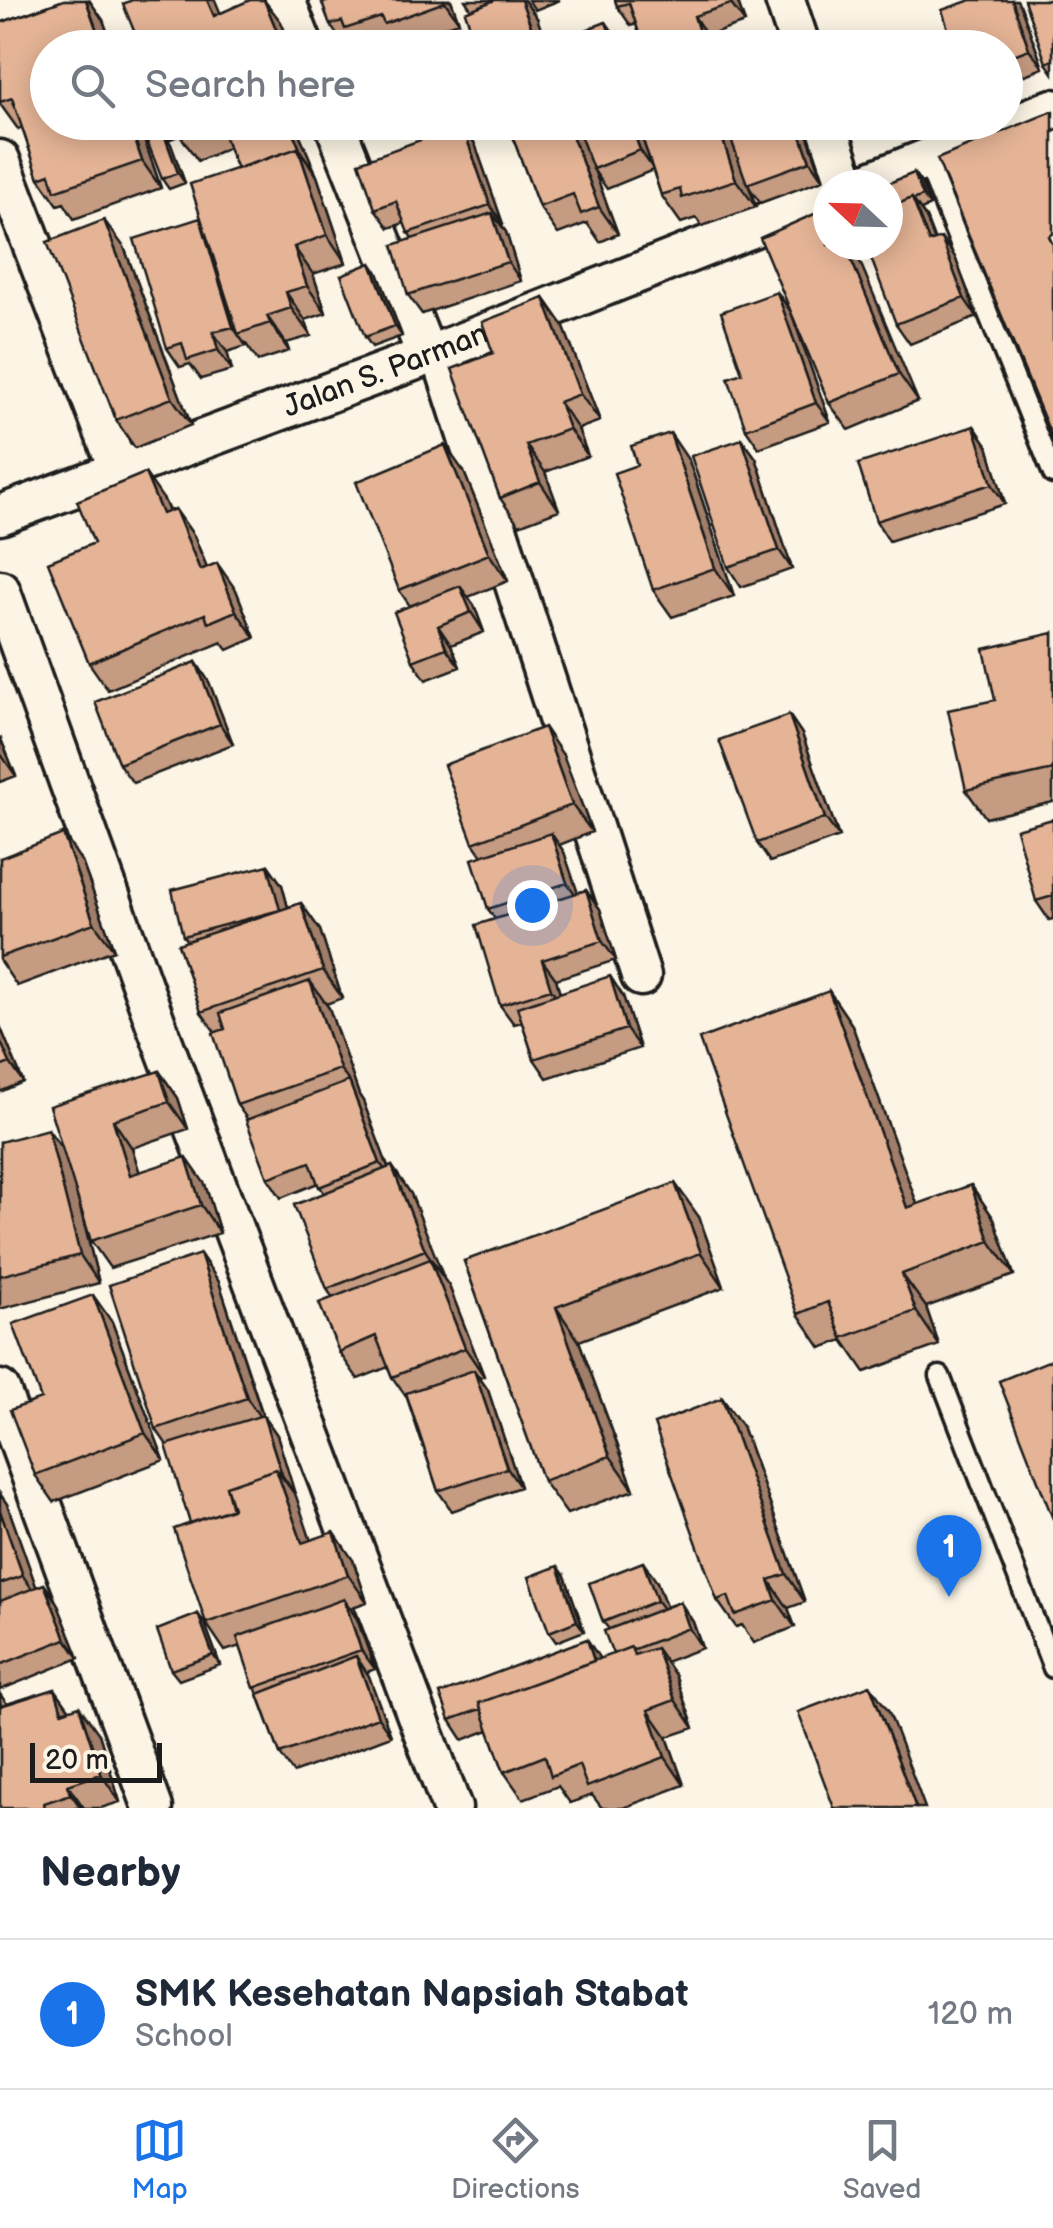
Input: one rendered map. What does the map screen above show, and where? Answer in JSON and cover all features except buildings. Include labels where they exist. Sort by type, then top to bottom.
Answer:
[{"type":"street","points":[[286,0],[297,30]]},
{"type":"street","points":[[785,0],[795,30]]},
{"type":"street","points":[[1023,121],[1053,109]]},
{"type":"street","points":[[342,140],[434,354],[642,976]]},
{"type":"street","points":[[832,140],[842,170]]},
{"type":"street","points":[[900,170],[976,140]]},
{"type":"street","points":[[0,160],[120,474]]},
{"type":"street","name":"Jalan S. Parman","points":[[0,515],[120,474],[434,354],[813,204]]},
{"type":"street","points":[[0,590],[156,1024],[452,1808]]},
{"type":"street","points":[[0,1390],[154,1808]]},
{"type":"lane","points":[[926,160],[1053,474]]},
{"type":"lane","points":[[940,1376],[1053,1668]]},
{"type":"place","name":"SMK Kesehatan Napsiah Stabat","points":[[949,1597]]}]
